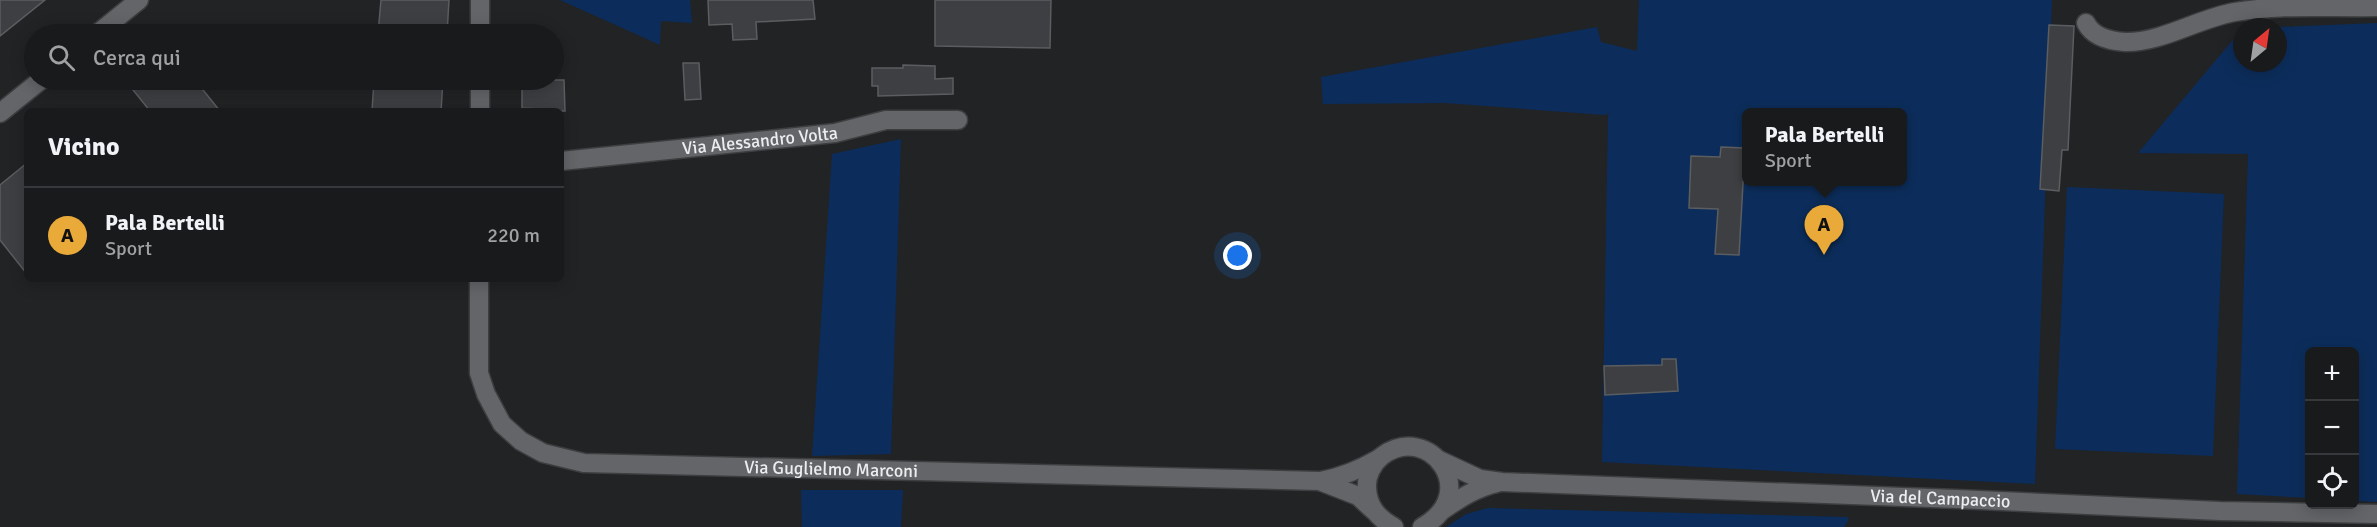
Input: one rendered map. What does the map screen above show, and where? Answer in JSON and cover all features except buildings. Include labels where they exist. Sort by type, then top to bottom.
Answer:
[{"type":"street","points":[[110,24],[140,0]]},
{"type":"street","points":[[480,0],[480,24]]},
{"type":"street","points":[[2086,23],[2095,34],[2125,42],[2161,36],[2198,22],[2235,12],[2285,8],[2377,7]]},
{"type":"street","points":[[0,113],[29,90]]},
{"type":"street","points":[[480,90],[480,108]]},
{"type":"street","name":"Via Alessandro Volta","points":[[564,161],[835,133],[886,120],[958,120]]},
{"type":"street","name":"Via Guglielmo Marconi","points":[[479,282],[479,373],[486,394],[502,424],[521,441],[543,453],[584,463],[1320,482],[1356,471],[1389,451],[1408,447],[1428,452],[1439,460]]},
{"type":"street","points":[[1378,459],[1370,470],[1367,496],[1384,521]]},
{"type":"street","points":[[1432,521],[1449,498],[1446,471],[1439,460]]},
{"type":"street","name":"Via del Campaccio","points":[[1439,460],[1479,479],[1502,482],[2220,519],[2377,514]]},
{"type":"street","name":"Via Guglielmo Marconi","points":[[1320,482],[1358,496],[1384,521]]},
{"type":"street","name":"Via del Campaccio","points":[[1432,521],[1482,487],[1502,482]]},
{"type":"shaded area","points":[[560,0],[690,0],[692,23],[661,21],[660,45]]},
{"type":"shaded area","points":[[1639,0],[2052,0],[2035,484],[1602,462],[1608,115],[1611,113],[1604,115],[1445,103],[1323,104],[1321,77],[1597,27],[1601,42],[1637,51]]},
{"type":"shaded area","points":[[2377,23],[2377,502],[2359,501],[2359,347],[2305,347],[2305,498],[2237,494],[2248,154],[2138,153],[2233,40],[2233,72],[2287,72],[2287,27]]},
{"type":"shaded area","points":[[901,139],[891,454],[812,456],[832,154]]},
{"type":"shaded area","points":[[2067,187],[2224,194],[2213,456],[2055,449]]},
{"type":"shaded area","points":[[801,490],[903,490],[901,527],[802,527]]},
{"type":"shaded area","points":[[1488,508],[1847,517],[1849,519],[1844,527],[1446,527],[1466,514]]},
{"type":"place","name":"Pala Bertelli","points":[[1824,255]]}]
